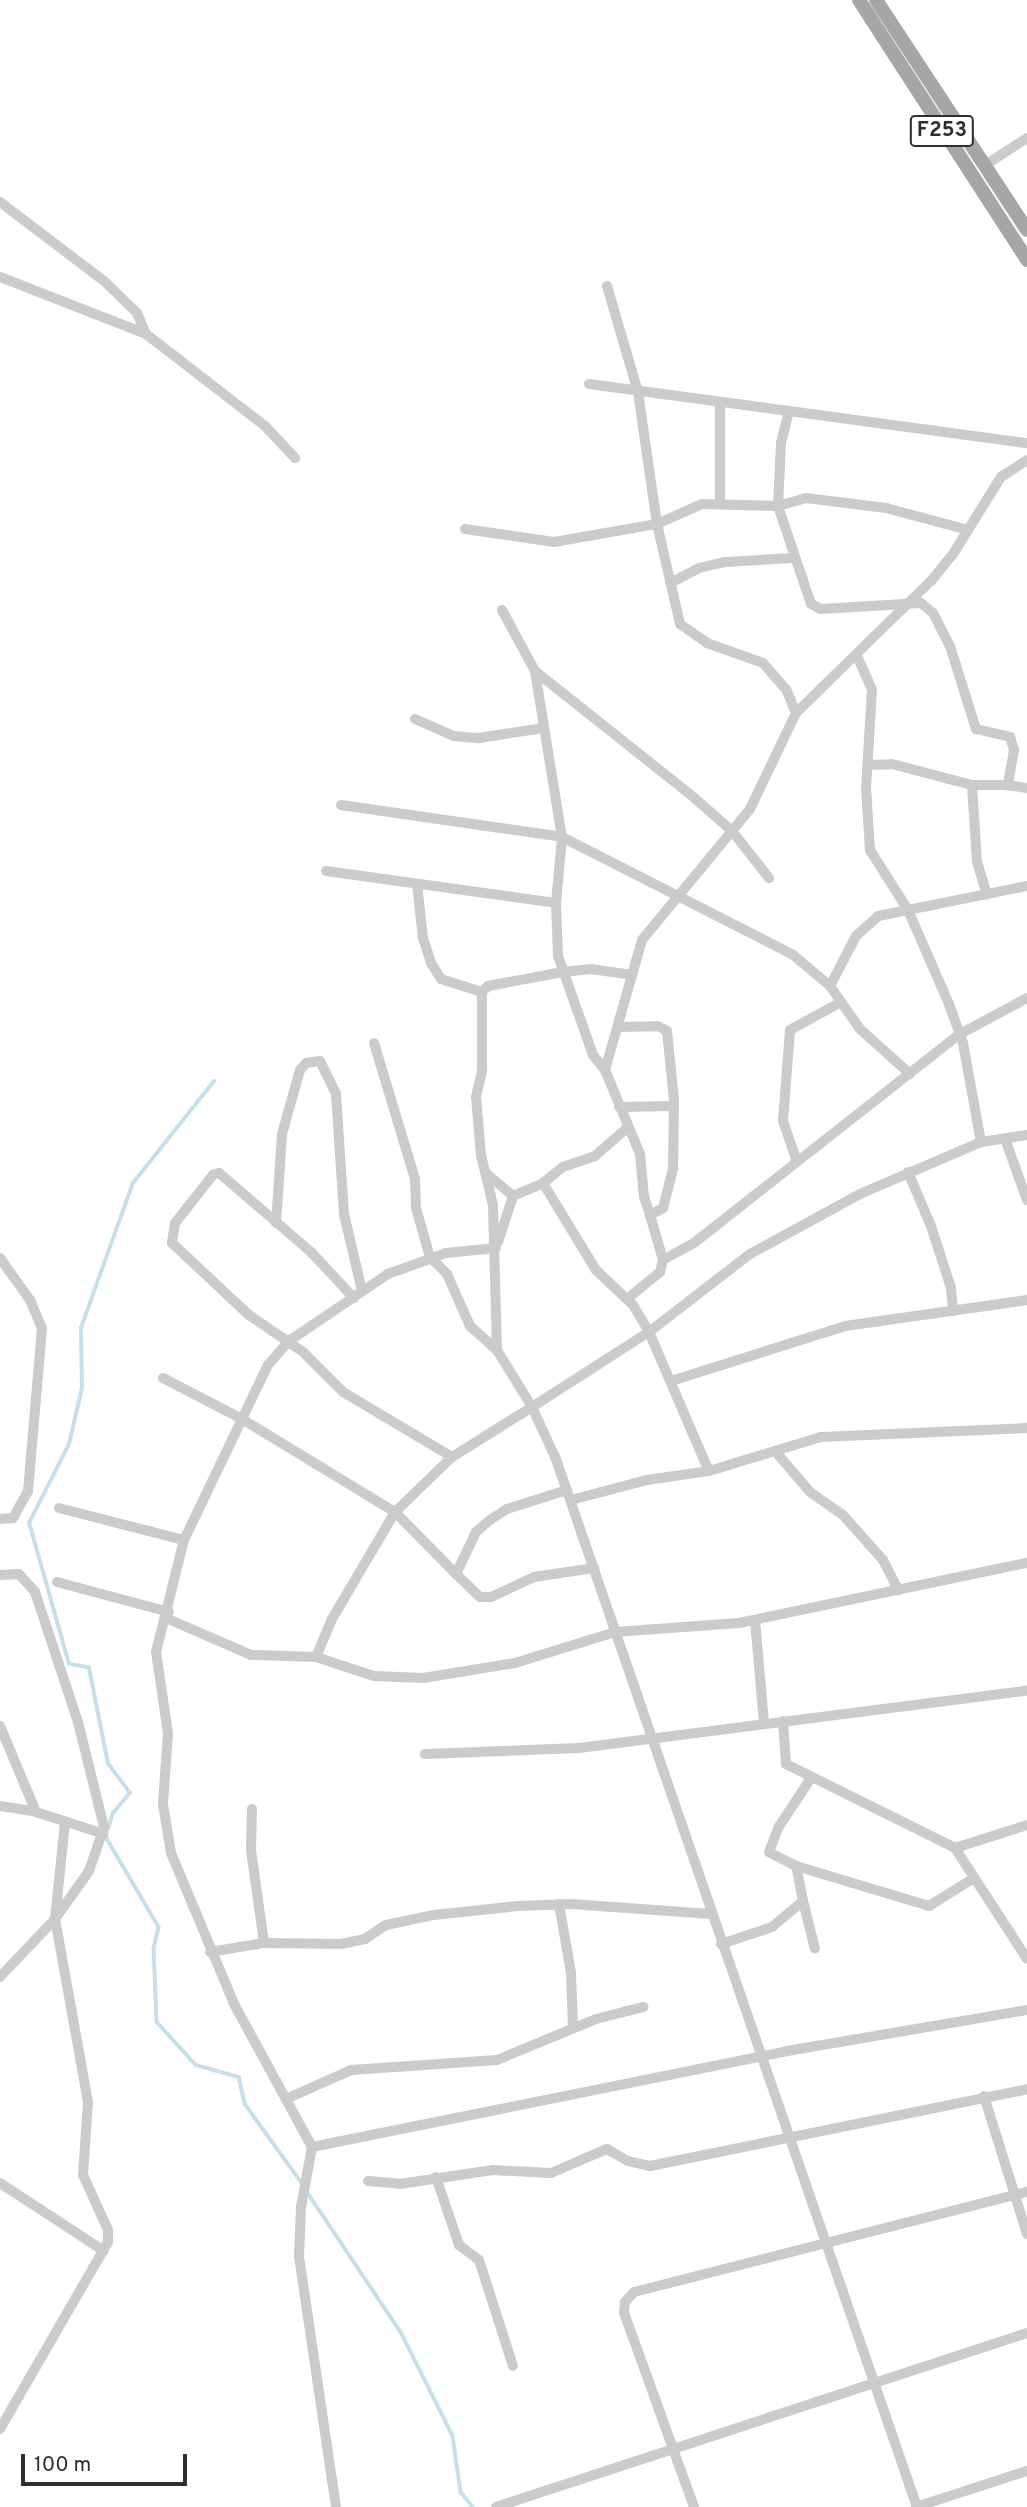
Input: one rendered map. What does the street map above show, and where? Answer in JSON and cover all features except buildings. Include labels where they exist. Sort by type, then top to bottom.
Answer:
[{"type":"main road","name":"F253","points":[[859,0],[1027,260]]},
{"type":"main road","name":"F253","points":[[876,0],[1027,230]]},
{"type":"street","points":[[984,166],[1027,138]]},
{"type":"street","points":[[0,202],[15,210],[104,281],[138,313],[146,334]]},
{"type":"street","points":[[0,217],[15,210]]},
{"type":"street","points":[[0,277],[120,320],[146,334],[265,426],[295,458]]},
{"type":"street","points":[[607,286],[638,393],[657,524],[680,624],[707,643],[763,663],[786,689],[796,713]]},
{"type":"street","points":[[589,384],[638,393],[1027,443]]},
{"type":"street","points":[[720,402],[720,501]]},
{"type":"street","points":[[789,411],[781,443],[778,506],[806,595],[821,609],[921,603],[941,627],[976,729],[1014,743],[1008,785]]},
{"type":"street","points":[[605,1070],[642,940],[675,895],[750,809],[796,713],[857,656],[903,604],[931,581],[968,530],[1001,477],[1027,460]]},
{"type":"street","points":[[465,529],[554,542],[657,524],[688,508],[720,501],[778,506],[806,498],[852,502],[968,530]]},
{"type":"street","points":[[670,583],[712,565],[794,558]]},
{"type":"street","points":[[502,610],[535,671],[562,837],[555,939],[562,972],[593,1055],[605,1070],[640,1154],[644,1197],[663,1260],[660,1272],[627,1299]]},
{"type":"street","points":[[857,656],[872,690],[868,765],[870,850],[909,912],[960,1034],[981,1142]]},
{"type":"street","points":[[535,671],[732,831],[769,878]]},
{"type":"street","points":[[415,719],[454,736],[479,738],[543,728]]},
{"type":"street","points":[[868,765],[892,764],[972,785],[1027,788]]},
{"type":"street","points":[[972,785],[977,862],[987,895]]},
{"type":"street","points":[[341,805],[562,837],[767,939],[830,986],[860,1029],[910,1074]]},
{"type":"street","points":[[326,871],[556,903]]},
{"type":"street","points":[[417,884],[422,938],[441,979],[482,992]]},
{"type":"street","points":[[830,986],[866,924],[878,916],[909,912],[1027,886]]},
{"type":"street","points":[[497,1350],[493,1298],[496,1248],[476,1097],[482,1070],[482,992],[488,986],[562,972],[591,969],[632,975]]},
{"type":"street","points":[[663,1260],[694,1243],[796,1159],[960,1034],[1027,998]]},
{"type":"street","points":[[796,1159],[783,1121],[790,1030],[841,1002]]},
{"type":"street","points":[[619,1027],[664,1027],[674,1106],[669,1189],[663,1208],[650,1214]]},
{"type":"street","points":[[374,1044],[415,1179],[416,1208],[430,1257],[447,1274],[470,1326],[497,1350],[532,1407],[569,1495],[721,1944],[917,2507],[1027,2471]]},
{"type":"street","points":[[276,1223],[282,1134],[300,1070],[306,1063],[320,1061],[336,1094],[344,1214],[358,1294]]},
{"type":"street","points":[[619,1107],[674,1106]]},
{"type":"street","points":[[513,1196],[543,1184],[549,1175],[595,1156],[628,1127]]},
{"type":"street","points":[[316,1657],[332,1619],[395,1512],[452,1457],[649,1332],[750,1254],[908,1172],[981,1142],[1027,1135]]},
{"type":"street","points":[[1005,1139],[1027,1199]]},
{"type":"street","points":[[908,1172],[931,1226],[951,1288],[953,1311]]},
{"type":"street","points":[[358,1294],[219,1173],[212,1175],[175,1223],[172,1243],[249,1315],[289,1341],[343,1392],[452,1457]]},
{"type":"street","points":[[487,1174],[513,1196]]},
{"type":"street","points":[[543,1184],[596,1270],[627,1299],[649,1332],[709,1471]]},
{"type":"street","points":[[496,1248],[513,1196]]},
{"type":"street","points":[[336,2507],[299,2256],[301,2207],[312,2147],[211,1952],[171,1853],[163,1804],[168,1733],[156,1661],[184,1541],[268,1365],[289,1341],[388,1274],[430,1257],[496,1248]]},
{"type":"street","points":[[0,1258],[30,1300],[42,1328],[28,1492],[13,1518],[0,1519]]},
{"type":"street","points":[[671,1381],[845,1326],[1027,1300]]},
{"type":"street","points":[[163,1378],[242,1419],[395,1512],[480,1597],[491,1597],[534,1577],[594,1568]]},
{"type":"street","points":[[456,1574],[476,1532],[507,1509],[647,1479],[709,1471],[821,1437],[860,1433],[1027,1428]]},
{"type":"street","points":[[775,1451],[810,1492],[842,1514],[883,1560],[898,1590]]},
{"type":"street","points":[[59,1508],[184,1541]]},
{"type":"street","points":[[57,1582],[168,1615],[251,1655],[316,1657],[374,1676],[424,1678],[515,1663],[615,1632],[755,1619],[1027,1563]]},
{"type":"street","points":[[0,1575],[19,1574],[35,1592],[78,1722],[104,1834],[89,1871],[55,1919],[0,1977]]},
{"type":"street","points":[[755,1619],[764,1723]]},
{"type":"street","points":[[425,1754],[536,1752],[1027,1691]]},
{"type":"street","points":[[783,1721],[786,1764],[956,1848],[1027,1959]]},
{"type":"street","points":[[1,1734],[36,1812]]},
{"type":"street","points":[[811,1778],[778,1828],[769,1853],[796,1866],[929,1906],[974,1878]]},
{"type":"street","points":[[0,1806],[36,1812],[104,1834]]},
{"type":"street","points":[[252,1809],[251,1850],[264,1943]]},
{"type":"street","points":[[0,2429],[104,2251],[108,2230],[83,2175],[88,2102],[55,1919],[65,1822]]},
{"type":"street","points":[[956,1848],[1027,1825]]},
{"type":"street","points":[[796,1866],[815,1949]]},
{"type":"street","points":[[721,1944],[772,1927],[803,1901]]},
{"type":"street","points":[[211,1952],[264,1943],[341,1944],[365,1939],[386,1926],[433,1915],[559,1904],[711,1914]]},
{"type":"street","points":[[559,1904],[571,1973],[573,2028]]},
{"type":"street","points":[[286,2099],[351,2070],[497,2060],[573,2028],[643,2007]]},
{"type":"street","points":[[312,2147],[761,2057],[1027,2010]]},
{"type":"street","points":[[368,2181],[400,2184],[493,2170],[551,2173],[607,2149],[628,2161],[650,2166],[1027,2089]]},
{"type":"street","points":[[984,2096],[1012,2195],[1027,2234]]},
{"type":"street","points":[[436,2177],[458,2245],[479,2260],[513,2366]]},
{"type":"street","points":[[0,2183],[104,2251]]},
{"type":"street","points":[[694,2507],[624,2313],[625,2302],[635,2292],[824,2241],[1027,2192]]},
{"type":"street","points":[[496,2507],[1027,2333]]},
{"type":"waterway","points":[[108,1829],[113,1813],[130,1793],[108,1764],[89,1668],[69,1664],[29,1523],[69,1444],[82,1388],[81,1328],[133,1183],[214,1081]]},
{"type":"waterway","points":[[106,1837],[159,1927],[154,1948],[157,2022],[196,2065],[239,2077],[245,2104],[302,2183]]},
{"type":"waterway","points":[[306,2190],[402,2334],[453,2436],[461,2492],[473,2507]]}]
